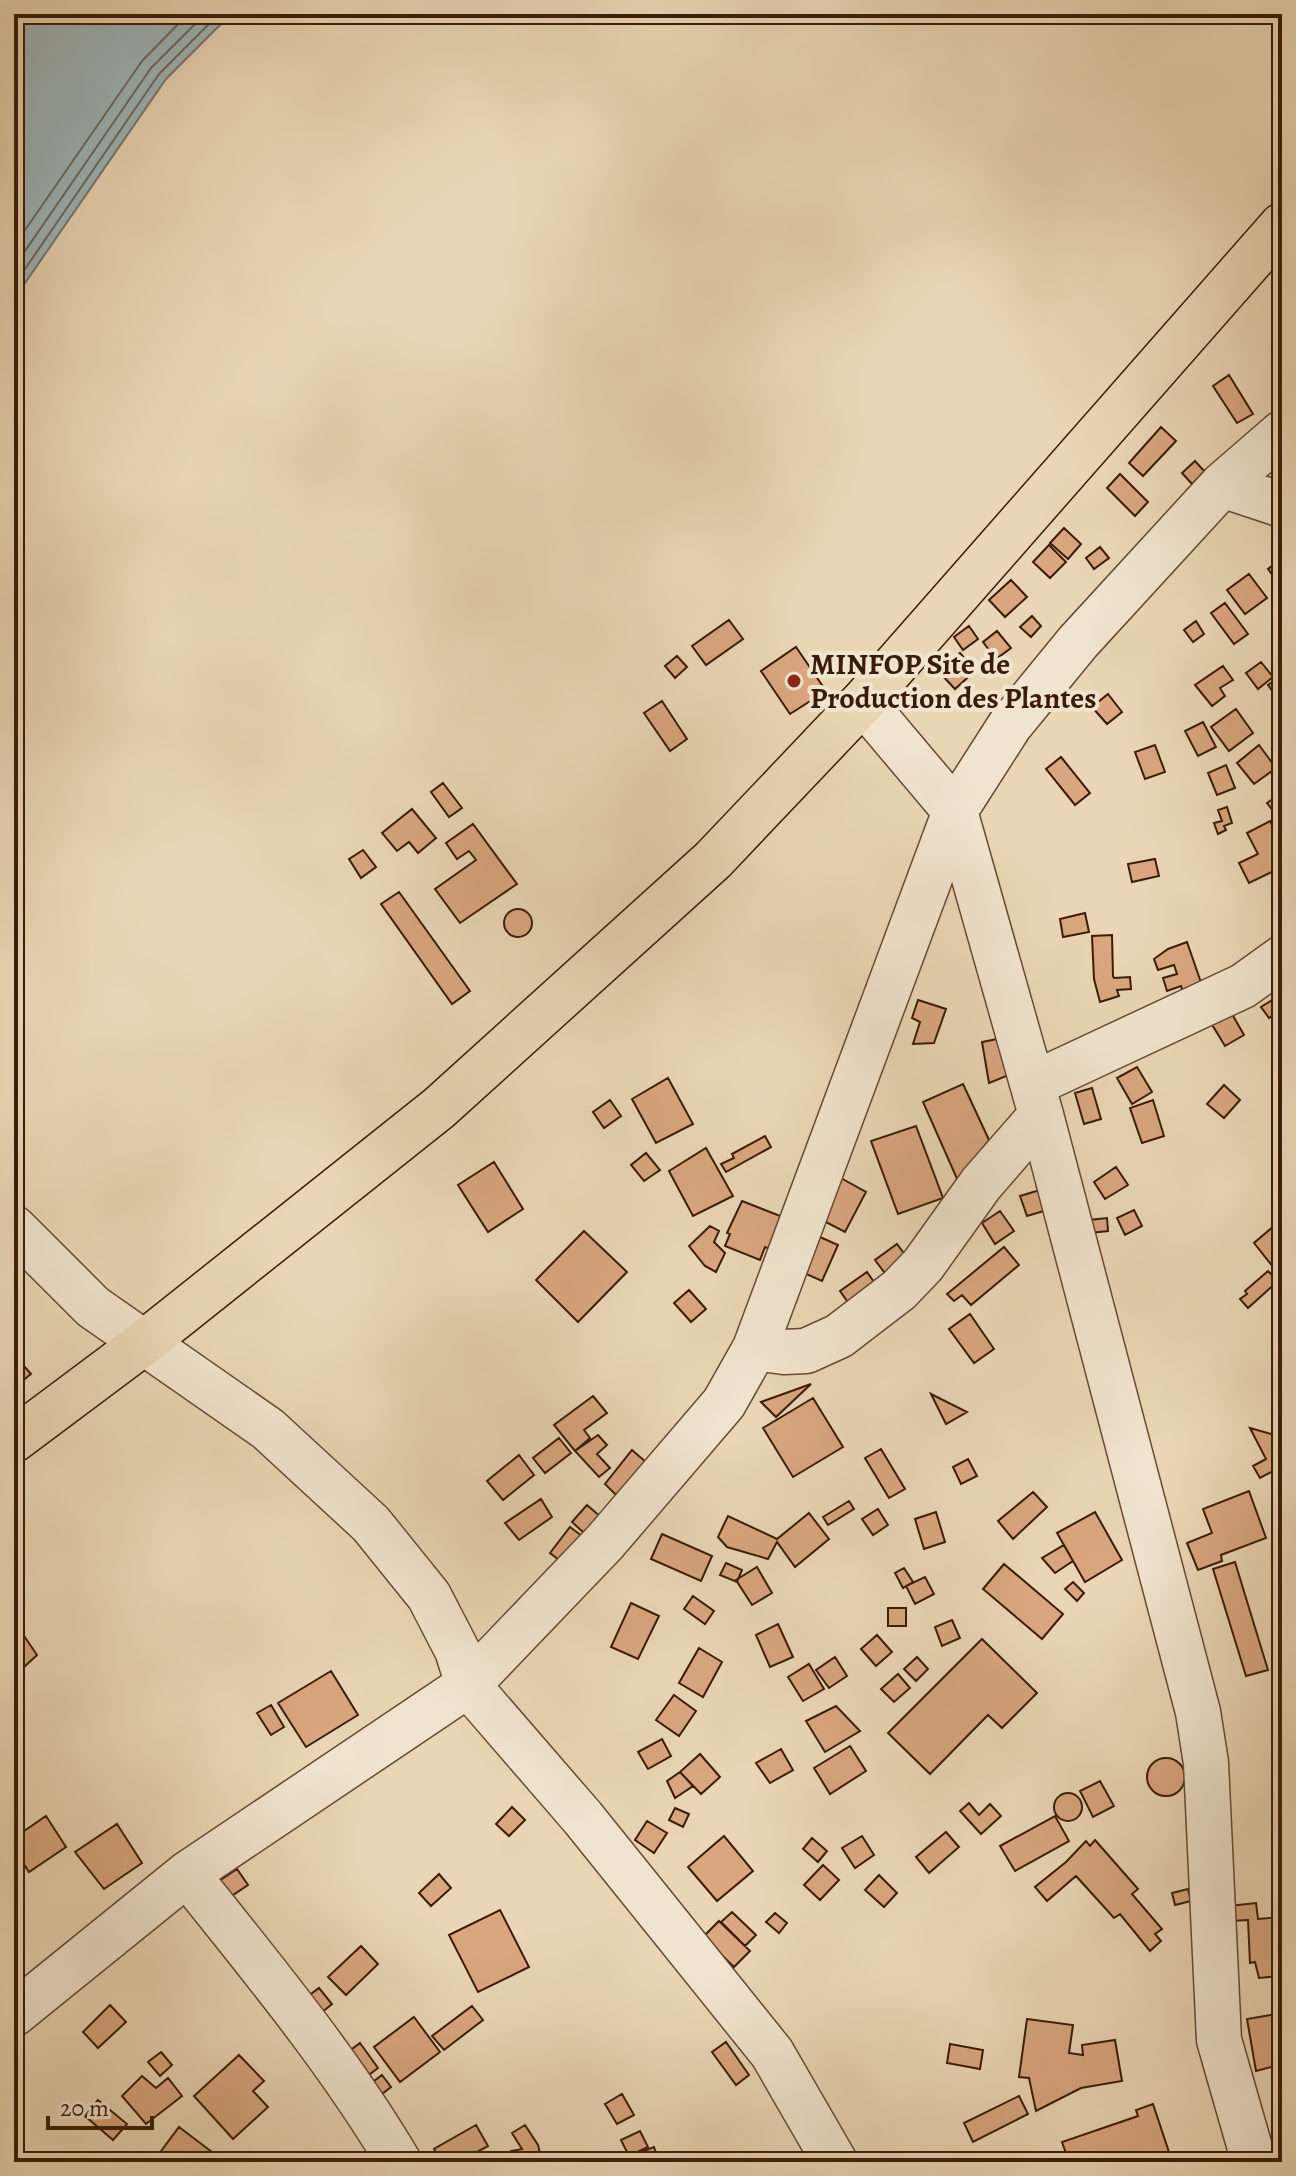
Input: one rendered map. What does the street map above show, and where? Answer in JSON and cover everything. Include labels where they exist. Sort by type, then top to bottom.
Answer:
[{"type":"main road","points":[[14,1440],[145,1342],[439,1108],[713,860],[863,702],[1282,225]]},
{"type":"street","points":[[14,2014],[187,1874],[468,1685],[605,1542],[724,1403],[755,1348],[955,811],[1010,725],[1078,642],[1222,485],[1282,433]]},
{"type":"street","points":[[1222,485],[1282,505]]},
{"type":"street","points":[[863,702],[955,811],[1037,1100],[1198,1712],[1206,1763],[1219,2040],[1254,2162]]},
{"type":"street","points":[[755,1348],[806,1351],[839,1336],[899,1290],[923,1265],[1037,1100],[1243,986],[1282,958]]},
{"type":"street","points":[[14,1228],[93,1307],[268,1429],[371,1524],[429,1596],[457,1650],[468,1685],[583,1818],[772,2053],[835,2162]]},
{"type":"street","points":[[187,1874],[292,2006],[367,2108],[399,2162]]},
{"type":"water","points":[[14,14],[231,14],[166,79],[14,299]]},
{"type":"building","points":[[1229,375],[1253,414],[1237,423],[1213,386]]},
{"type":"building","points":[[1161,427],[1176,441],[1143,476],[1129,463]]},
{"type":"building","points":[[1195,461],[1205,472],[1192,484],[1182,473]]},
{"type":"building","points":[[1120,474],[1148,502],[1135,516],[1107,488]]},
{"type":"building","points":[[1064,528],[1081,544],[1068,559],[1050,543]]},
{"type":"building","points":[[1049,545],[1066,562],[1050,578],[1033,562]]},
{"type":"building","points":[[1100,547],[1109,558],[1094,569],[1086,558]]},
{"type":"building","points":[[1282,558],[1282,581],[1279,584],[1268,569]]},
{"type":"building","points":[[1249,574],[1267,598],[1245,614],[1227,590]]},
{"type":"building","points":[[1011,580],[1027,597],[1005,617],[989,600]]},
{"type":"building","points":[[1225,603],[1248,634],[1234,644],[1211,613]]},
{"type":"building","points":[[1032,616],[1041,626],[1031,637],[1020,627]]},
{"type":"building","points":[[729,620],[743,639],[706,665],[692,646]]},
{"type":"building","points":[[1196,621],[1204,634],[1193,642],[1184,630]]},
{"type":"building","points":[[969,626],[978,639],[963,650],[954,637]]},
{"type":"building","points":[[997,631],[1011,648],[996,659],[983,642]]},
{"type":"building","name":"MINFOP Site de Production des Plantes","points":[[796,647],[826,691],[790,714],[761,671]]},
{"type":"building","points":[[960,653],[975,671],[955,689],[939,672]]},
{"type":"building","points":[[677,656],[687,667],[675,678],[665,666]]},
{"type":"building","points":[[1261,662],[1273,677],[1258,689],[1246,673]]},
{"type":"building","points":[[1223,666],[1233,680],[1220,688],[1225,696],[1212,706],[1195,685]]},
{"type":"building","points":[[1282,677],[1282,705],[1268,685]]},
{"type":"building","points":[[1108,694],[1122,712],[1107,724],[1092,707]]},
{"type":"building","points":[[662,701],[687,739],[670,751],[644,713]]},
{"type":"building","points":[[1236,709],[1253,733],[1229,751],[1211,727]]},
{"type":"building","points":[[1203,722],[1216,747],[1198,756],[1185,731]]},
{"type":"building","points":[[1155,745],[1165,772],[1145,779],[1135,752]]},
{"type":"building","points":[[1259,745],[1276,768],[1254,784],[1237,763]]},
{"type":"building","points":[[1061,757],[1090,793],[1075,805],[1046,769]]},
{"type":"building","points":[[1226,765],[1235,788],[1217,795],[1208,773]]},
{"type":"building","points":[[443,783],[462,808],[449,817],[431,792]]},
{"type":"building","points":[[1282,793],[1282,823],[1267,803]]},
{"type":"building","points":[[1227,807],[1232,823],[1224,826],[1226,830],[1218,834],[1214,823],[1222,821],[1218,810]]},
{"type":"building","points":[[412,809],[436,838],[418,853],[409,842],[397,851],[382,833]]},
{"type":"building","points":[[1270,821],[1282,844],[1282,867],[1249,883],[1239,863],[1258,854],[1247,833]]},
{"type":"building","points":[[473,824],[517,884],[460,923],[435,889],[476,860],[469,851],[457,859],[446,843]]},
{"type":"building","points":[[363,850],[376,867],[361,878],[349,859]]},
{"type":"building","points":[[1155,859],[1159,876],[1132,882],[1128,864]]},
{"type":"building","points":[[399,892],[470,991],[452,1004],[381,904]]},
{"type":"building","points":[[518,909],[528,913],[532,923],[528,933],[518,937],[508,933],[504,923],[508,913]]},
{"type":"building","points":[[1085,913],[1089,932],[1063,937],[1060,919]]},
{"type":"building","points":[[1112,935],[1113,976],[1130,977],[1131,989],[1117,990],[1119,996],[1100,1002],[1094,979],[1092,936]]},
{"type":"building","points":[[1187,942],[1205,994],[1186,1000],[1181,986],[1167,991],[1163,978],[1177,974],[1174,965],[1158,970],[1154,959],[1168,949]]},
{"type":"building","points":[[1282,994],[1282,1009],[1269,1018],[1261,1007]]},
{"type":"building","points":[[918,1000],[946,1009],[934,1043],[913,1044],[920,1022],[912,1018]]},
{"type":"building","points":[[1228,1007],[1244,1035],[1225,1046],[1208,1018]]},
{"type":"building","points":[[1002,1038],[1009,1075],[989,1083],[982,1042]]},
{"type":"building","points":[[1137,1067],[1152,1092],[1132,1104],[1117,1078]]},
{"type":"building","points":[[668,1078],[693,1124],[656,1143],[632,1099]]},
{"type":"building","points":[[963,1084],[989,1140],[958,1181],[923,1102]]},
{"type":"building","points":[[1224,1085],[1240,1100],[1224,1118],[1207,1104]]},
{"type":"building","points":[[1092,1088],[1101,1119],[1084,1124],[1075,1093]]},
{"type":"building","points":[[610,1100],[621,1116],[604,1128],[593,1112]]},
{"type":"building","points":[[1153,1100],[1164,1136],[1142,1143],[1130,1108]]},
{"type":"building","points":[[916,1126],[943,1198],[898,1214],[871,1141]]},
{"type":"building","points":[[765,1136],[771,1147],[726,1172],[721,1164],[734,1158],[732,1154]]},
{"type":"building","points":[[706,1148],[733,1196],[693,1216],[669,1171]]},
{"type":"building","points":[[646,1153],[660,1170],[644,1181],[631,1165]]},
{"type":"building","points":[[494,1162],[523,1209],[488,1232],[458,1185]]},
{"type":"building","points":[[1116,1167],[1128,1185],[1105,1199],[1094,1182]]},
{"type":"building","points":[[839,1177],[866,1192],[845,1232],[818,1218]]},
{"type":"building","points":[[1040,1190],[1047,1210],[1027,1216],[1020,1196]]},
{"type":"building","points":[[742,1201],[783,1217],[770,1249],[765,1247],[760,1260],[725,1246],[730,1234],[727,1233]]},
{"type":"building","points":[[1134,1210],[1142,1226],[1125,1235],[1117,1218]]},
{"type":"building","points":[[1000,1211],[1014,1231],[995,1244],[982,1223]]},
{"type":"building","points":[[1107,1218],[1108,1231],[1090,1233],[1089,1220]]},
{"type":"building","points":[[1282,1219],[1282,1268],[1277,1272],[1254,1243]]},
{"type":"building","points":[[710,1226],[719,1231],[714,1242],[725,1253],[716,1272],[705,1266],[689,1246]]},
{"type":"building","points":[[584,1231],[627,1272],[578,1322],[536,1280]]},
{"type":"building","points":[[811,1233],[838,1245],[822,1281],[795,1269]]},
{"type":"building","points":[[897,1244],[912,1264],[890,1280],[875,1260]]},
{"type":"building","points":[[1004,1247],[1019,1265],[971,1305],[962,1295],[954,1301],[947,1294]]},
{"type":"building","points":[[1268,1271],[1278,1281],[1248,1308],[1240,1299]]},
{"type":"building","points":[[867,1272],[879,1289],[852,1308],[840,1291]]},
{"type":"building","points":[[689,1290],[706,1309],[691,1322],[674,1303]]},
{"type":"building","points":[[970,1314],[994,1349],[974,1363],[949,1329]]},
{"type":"building","points":[[14,1355],[31,1374],[14,1388]]},
{"type":"building","points":[[811,1384],[776,1417],[761,1402]]},
{"type":"building","points":[[931,1394],[967,1412],[946,1424]]},
{"type":"building","points":[[593,1396],[607,1413],[584,1430],[590,1438],[575,1451],[554,1425]]},
{"type":"building","points":[[813,1398],[843,1447],[793,1477],[763,1428]]},
{"type":"building","points":[[1250,1428],[1282,1437],[1282,1455],[1273,1460],[1277,1469],[1260,1478],[1253,1466],[1266,1459]]},
{"type":"building","points":[[598,1435],[607,1445],[597,1454],[610,1468],[599,1477],[575,1451]]},
{"type":"building","points":[[559,1438],[571,1453],[545,1473],[533,1458]]},
{"type":"building","points":[[881,1449],[905,1489],[889,1498],[865,1458]]},
{"type":"building","points":[[632,1450],[654,1469],[625,1504],[605,1484]]},
{"type":"building","points":[[519,1455],[534,1475],[503,1500],[487,1481]]},
{"type":"building","points":[[968,1459],[977,1476],[961,1484],[953,1467]]},
{"type":"building","points":[[1249,1491],[1266,1538],[1221,1555],[1222,1561],[1198,1570],[1187,1543],[1212,1533],[1203,1509]]},
{"type":"building","points":[[1033,1492],[1047,1507],[1013,1539],[998,1521]]},
{"type":"building","points":[[541,1499],[552,1517],[519,1540],[505,1523]]},
{"type":"building","points":[[849,1501],[854,1509],[828,1525],[823,1517]]},
{"type":"building","points":[[587,1505],[609,1524],[593,1541],[572,1522]]},
{"type":"building","points":[[878,1509],[888,1525],[873,1535],[862,1519]]},
{"type":"building","points":[[936,1512],[945,1542],[924,1549],[915,1519]]},
{"type":"building","points":[[1095,1512],[1122,1560],[1085,1582],[1057,1533]]},
{"type":"building","points":[[809,1513],[829,1539],[795,1567],[777,1542],[768,1559],[727,1547],[718,1537],[728,1516],[777,1539]]},
{"type":"building","points":[[570,1527],[591,1543],[571,1569],[550,1553]]},
{"type":"building","points":[[662,1534],[712,1556],[701,1581],[651,1559]]},
{"type":"building","points":[[1064,1545],[1073,1561],[1055,1573],[1042,1558]]},
{"type":"building","points":[[1235,1562],[1268,1670],[1246,1676],[1213,1569]]},
{"type":"building","points":[[726,1563],[742,1570],[737,1582],[720,1575]]},
{"type":"building","points":[[1004,1564],[1063,1614],[1042,1639],[983,1589]]},
{"type":"building","points":[[757,1567],[772,1593],[752,1605],[736,1580]]},
{"type":"building","points":[[904,1568],[913,1582],[903,1588],[895,1573]]},
{"type":"building","points":[[925,1577],[934,1594],[915,1604],[906,1586]]},
{"type":"building","points":[[1073,1582],[1084,1593],[1077,1601],[1065,1589]]},
{"type":"building","points":[[693,1596],[714,1611],[705,1624],[684,1609]]},
{"type":"building","points":[[631,1603],[659,1616],[638,1659],[611,1647]]},
{"type":"building","points":[[888,1608],[906,1608],[906,1626],[888,1626]]},
{"type":"building","points":[[952,1620],[960,1638],[942,1646],[935,1627]]},
{"type":"building","points":[[14,1621],[37,1655],[22,1669],[14,1656]]},
{"type":"building","points":[[778,1624],[793,1657],[770,1667],[756,1635]]},
{"type":"building","points":[[877,1635],[892,1652],[876,1666],[861,1649]]},
{"type":"building","points":[[982,1639],[1037,1693],[1002,1728],[988,1715],[930,1774],[888,1733]]},
{"type":"building","points":[[699,1648],[722,1662],[703,1697],[679,1683]]},
{"type":"building","points":[[835,1657],[847,1676],[829,1688],[816,1670]]},
{"type":"building","points":[[917,1657],[928,1669],[916,1681],[904,1669]]},
{"type":"building","points":[[809,1664],[824,1689],[803,1701],[788,1677]]},
{"type":"building","points":[[331,1671],[358,1715],[306,1747],[278,1703]]},
{"type":"building","points":[[898,1674],[910,1688],[894,1702],[881,1689]]},
{"type":"building","points":[[674,1695],[696,1711],[679,1736],[656,1720]]},
{"type":"building","points":[[271,1705],[284,1727],[271,1735],[257,1713]]},
{"type":"building","points":[[836,1706],[860,1731],[825,1752],[806,1721]]},
{"type":"building","points":[[662,1739],[671,1756],[648,1769],[638,1752]]},
{"type":"building","points":[[850,1746],[866,1771],[830,1794],[814,1768]]},
{"type":"building","points":[[781,1749],[793,1770],[770,1783],[756,1763]]},
{"type":"building","points":[[700,1754],[720,1777],[701,1794],[680,1772]]},
{"type":"building","points":[[1166,1758],[1179,1764],[1185,1777],[1179,1790],[1166,1796],[1153,1790],[1147,1777],[1153,1764]]},
{"type":"building","points":[[680,1772],[693,1786],[675,1798],[667,1781]]},
{"type":"building","points":[[1100,1781],[1114,1806],[1093,1817],[1080,1791]]},
{"type":"building","points":[[1068,1793],[1078,1797],[1082,1807],[1078,1817],[1068,1821],[1058,1817],[1054,1807],[1058,1797]]},
{"type":"building","points":[[969,1803],[979,1815],[990,1804],[1001,1816],[981,1834],[960,1811]]},
{"type":"building","points":[[512,1807],[525,1820],[509,1836],[496,1824]]},
{"type":"building","points":[[675,1808],[689,1814],[683,1827],[669,1820]]},
{"type":"building","points":[[46,1816],[66,1847],[29,1872],[14,1849],[14,1838]]},
{"type":"building","points":[[1055,1816],[1069,1841],[1015,1871],[1000,1846]]},
{"type":"building","points":[[647,1821],[667,1833],[654,1853],[635,1840]]},
{"type":"building","points":[[117,1824],[142,1863],[104,1889],[75,1852]]},
{"type":"building","points":[[946,1832],[959,1847],[929,1873],[916,1857]]},
{"type":"building","points":[[724,1836],[753,1871],[717,1901],[688,1867]]},
{"type":"building","points":[[862,1836],[874,1855],[855,1868],[842,1848]]},
{"type":"building","points":[[812,1838],[827,1851],[818,1862],[803,1849]]},
{"type":"building","points":[[1095,1840],[1138,1889],[1132,1894],[1162,1929],[1155,1934],[1161,1941],[1150,1951],[1120,1914],[1114,1918],[1076,1876],[1047,1901],[1035,1887],[1086,1841],[1090,1846]]},
{"type":"building","points":[[823,1865],[839,1880],[820,1900],[804,1885]]},
{"type":"building","points":[[237,1869],[248,1885],[230,1897],[219,1881]]},
{"type":"building","points":[[439,1874],[451,1888],[431,1906],[419,1893]]},
{"type":"building","points":[[879,1875],[897,1893],[884,1907],[865,1890]]},
{"type":"building","points":[[1188,1889],[1191,1901],[1175,1905],[1172,1893]]},
{"type":"building","points":[[1256,1903],[1258,1919],[1282,1917],[1282,1976],[1259,1978],[1255,1962],[1250,1963],[1248,1920],[1230,1921],[1229,1906]]},
{"type":"building","points":[[500,1910],[529,1967],[478,1992],[449,1935]]},
{"type":"building","points":[[732,1912],[756,1935],[745,1946],[721,1922]]},
{"type":"building","points":[[775,1913],[787,1923],[779,1933],[766,1922]]},
{"type":"building","points":[[719,1921],[750,1951],[734,1967],[703,1937]]},
{"type":"building","points":[[361,1946],[378,1964],[346,1995],[328,1977]]},
{"type":"building","points":[[319,1988],[332,2004],[316,2017],[303,2000]]},
{"type":"building","points":[[110,2005],[126,2022],[98,2048],[83,2032]]},
{"type":"building","points":[[472,2006],[483,2020],[444,2050],[432,2036]]},
{"type":"building","points":[[1276,2014],[1282,2064],[1256,2071],[1247,2019]]},
{"type":"building","points":[[414,2017],[440,2052],[400,2082],[374,2047]]},
{"type":"building","points":[[1027,2019],[1073,2025],[1069,2053],[1083,2055],[1082,2045],[1115,2040],[1122,2081],[1081,2088],[1036,2111],[1029,2078],[1019,2077]]},
{"type":"building","points":[[726,2042],[749,2075],[736,2085],[712,2052]]},
{"type":"building","points":[[360,2043],[378,2068],[362,2080],[344,2055]]},
{"type":"building","points":[[950,2044],[983,2050],[980,2069],[947,2063]]},
{"type":"building","points":[[161,2052],[172,2065],[160,2076],[148,2062]]},
{"type":"building","points":[[239,2055],[264,2081],[253,2091],[268,2107],[233,2139],[194,2096]]},
{"type":"building","points":[[382,2075],[391,2087],[378,2097],[369,2085]]},
{"type":"building","points":[[142,2076],[156,2088],[168,2078],[182,2096],[146,2124],[122,2096]]},
{"type":"building","points":[[622,2094],[634,2115],[617,2124],[605,2104]]},
{"type":"building","points":[[1019,2096],[1028,2114],[973,2142],[964,2123]]},
{"type":"building","points":[[98,2100],[127,2124],[113,2140],[85,2116]]},
{"type":"building","points":[[1153,2104],[1171,2158],[1156,2162],[1069,2162],[1062,2142],[1138,2116],[1136,2110]]},
{"type":"building","points":[[476,2125],[488,2146],[459,2162],[441,2162],[434,2149]]},
{"type":"building","points":[[525,2125],[538,2145],[542,2162],[514,2162],[511,2151],[522,2149],[512,2133]]},
{"type":"building","points":[[179,2127],[212,2152],[210,2156],[216,2160],[153,2162]]},
{"type":"building","points":[[640,2131],[648,2147],[629,2156],[621,2140]]},
{"type":"building","points":[[654,2147],[659,2162],[615,2162]]},
{"type":"place","name":"MINFOP Site de Production des Plantes","points":[[794,681]]}]
